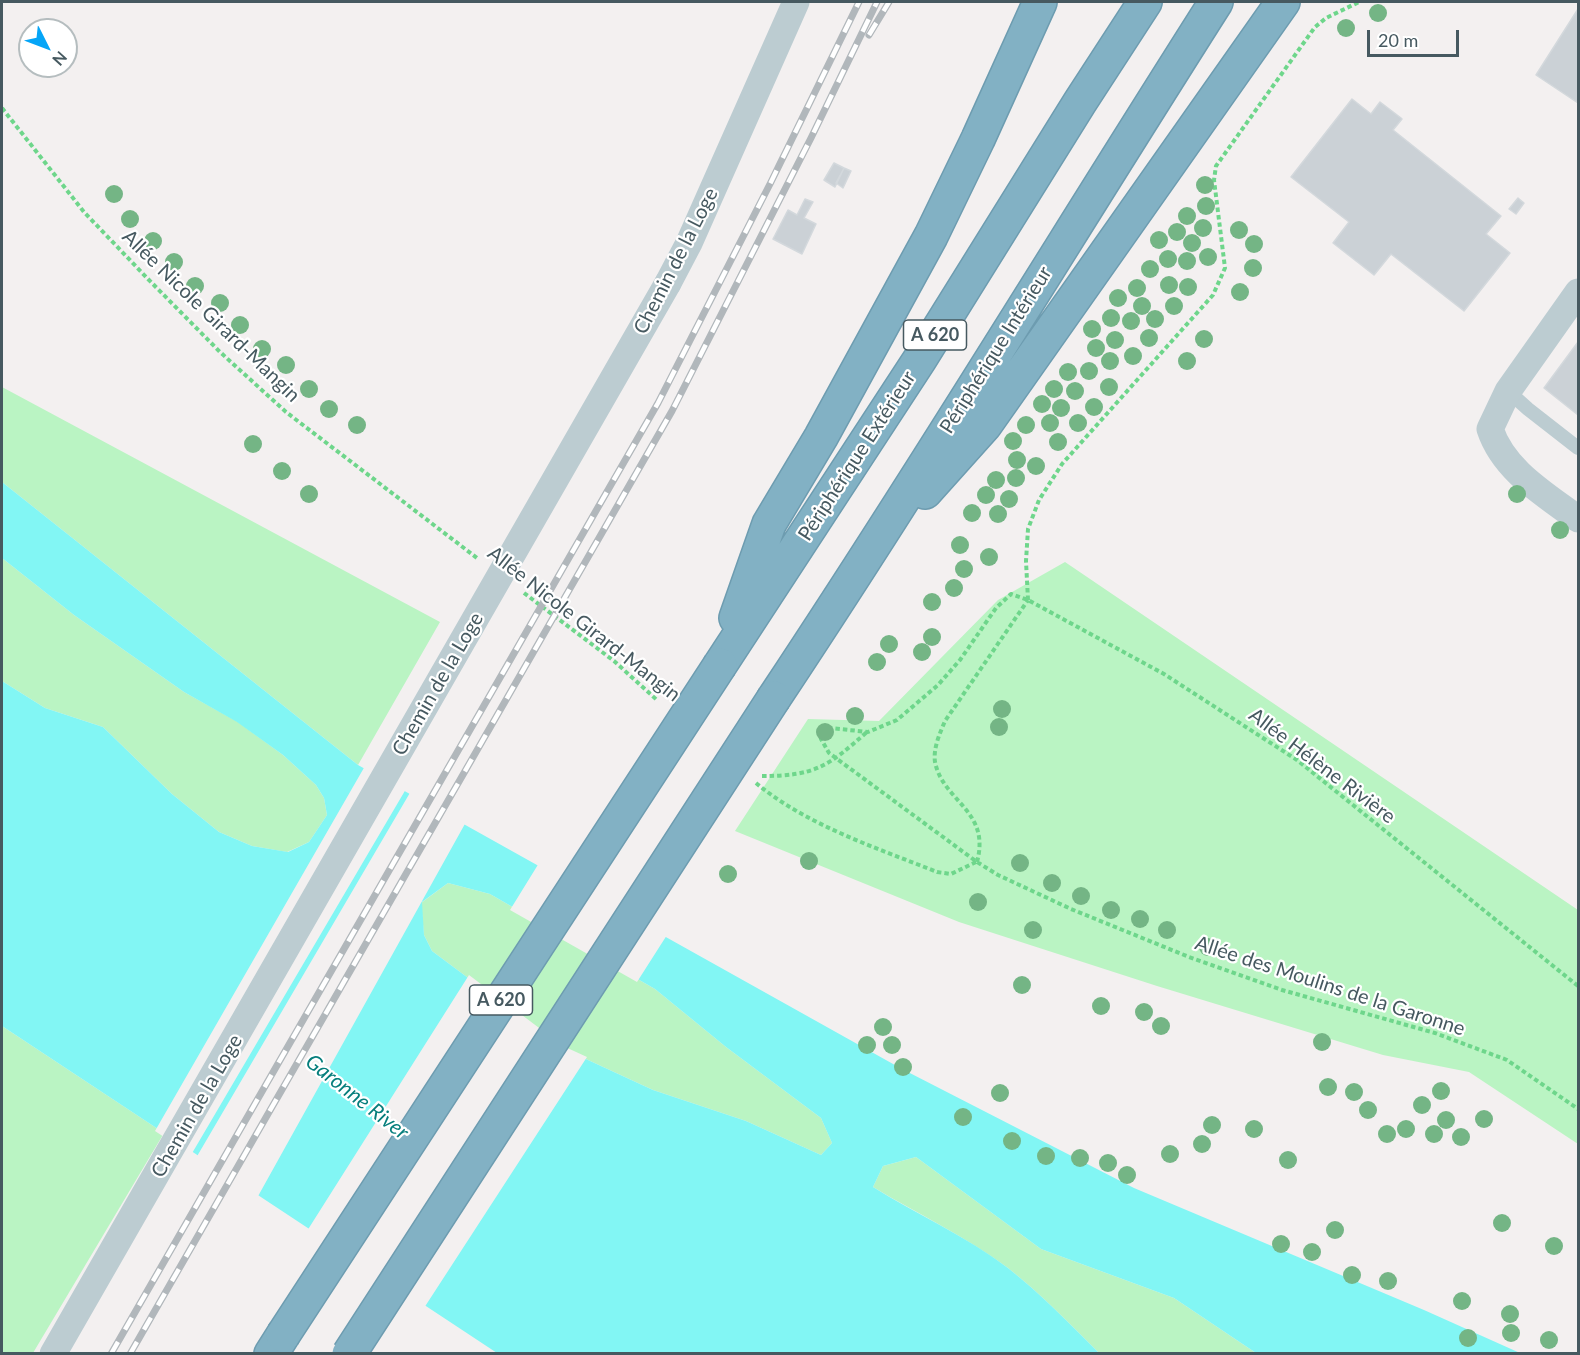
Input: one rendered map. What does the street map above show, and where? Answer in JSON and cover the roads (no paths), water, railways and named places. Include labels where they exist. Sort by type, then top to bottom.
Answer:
[{"type":"highway","points":[[720,665],[769,524],[821,437],[931,236],[1040,2]]},
{"type":"highway","name":"Périphérique Extérieur","points":[[720,665],[920,359],[1145,2]]},
{"type":"highway","name":"Périphérique Intérieur","points":[[348,1353],[868,556],[1216,2]]},
{"type":"highway","points":[[868,556],[985,425],[1283,2]]},
{"type":"highway","name":"A 620","points":[[271,1353],[720,665]]},
{"type":"street","name":"Chemin de la Loge","points":[[53,1353],[668,283],[689,243],[796,2]]},
{"type":"street","points":[[1578,292],[1508,391],[1490,429],[1495,444],[1511,466],[1578,519]]},
{"type":"lane","points":[[1508,391],[1527,409],[1578,448]]},
{"type":"water","name":"Garonne River","points":[[2,482],[358,765],[902,1069],[1134,1188],[1424,1310],[1520,1353],[1256,1353],[1174,1298],[1041,1249],[916,1157],[883,1166],[873,1187],[992,1256],[1043,1298],[1099,1353],[497,1353],[2,1026],[2,681],[45,708],[103,727],[172,794],[219,832],[252,846],[288,852],[309,842],[327,815],[324,798],[316,785],[283,755],[237,722],[184,692],[74,615],[2,558]],"holes":[[[448,883],[490,894],[655,989],[726,1047],[821,1118],[832,1143],[821,1155],[746,1121],[653,1090],[562,1048],[432,951],[424,935],[422,902]]]},
{"type":"railway","points":[[111,1354],[658,403],[771,182],[859,2]]},
{"type":"railway","points":[[130,1354],[672,411],[811,138],[877,2]]},
{"type":"railway","points":[[869,35],[889,2]]}]
